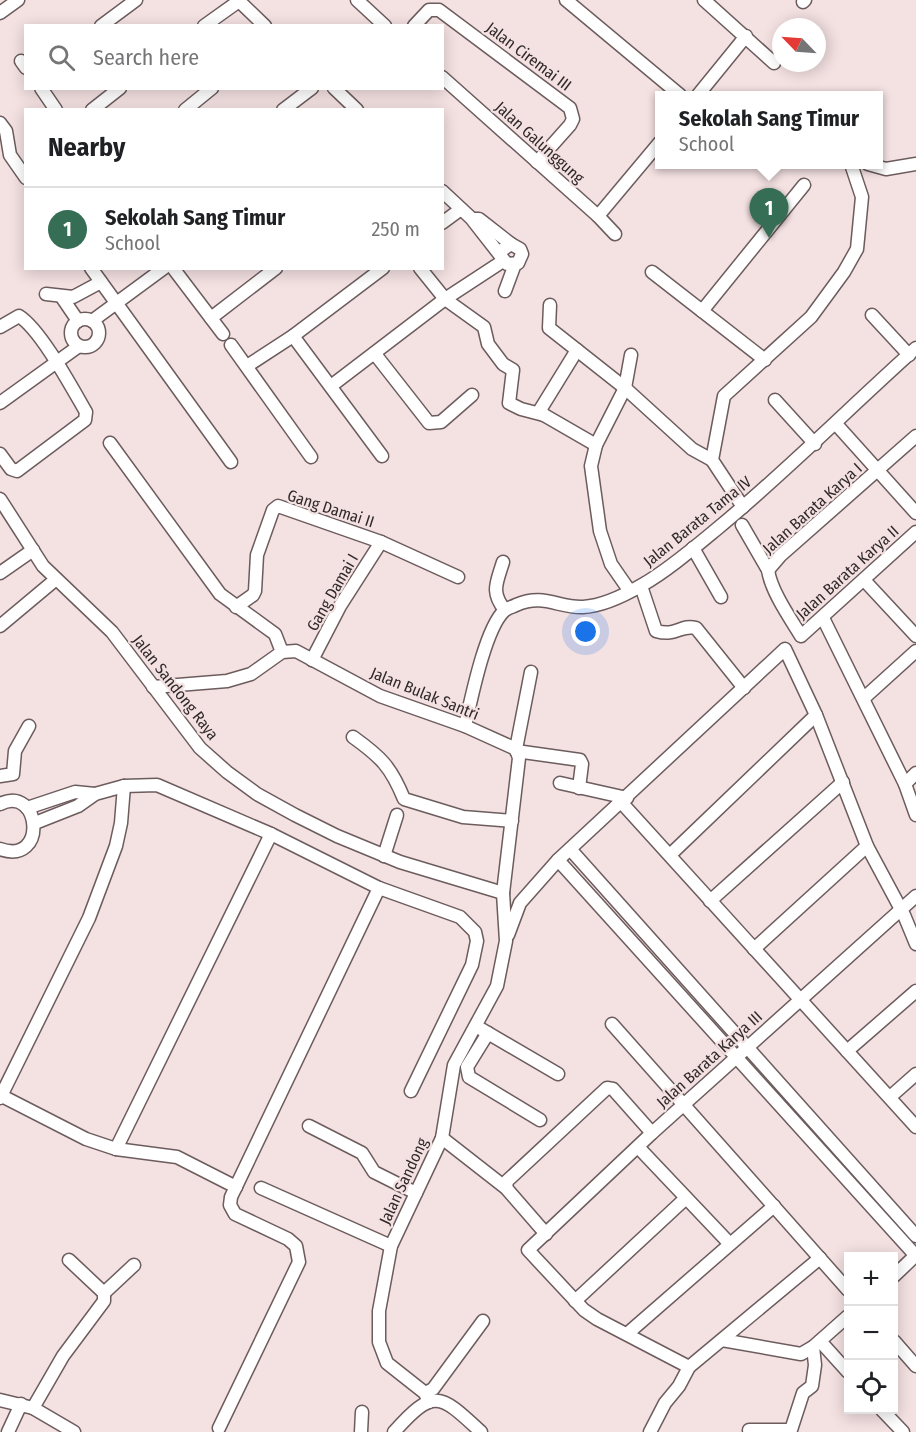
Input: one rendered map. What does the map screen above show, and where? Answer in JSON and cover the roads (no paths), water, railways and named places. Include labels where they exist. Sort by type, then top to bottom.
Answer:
[{"type":"street","points":[[0,13],[18,0]]},
{"type":"street","points":[[104,24],[136,0]]},
{"type":"street","points":[[207,24],[238,0],[264,24]]},
{"type":"street","points":[[357,0],[383,24]]},
{"type":"street","points":[[566,0],[674,91]]},
{"type":"street","points":[[704,0],[772,61]]},
{"type":"street","name":"Jalan Ciremai III","points":[[416,24],[429,10],[439,10],[570,108],[573,119],[570,124],[537,162]]},
{"type":"street","points":[[702,91],[746,36]]},
{"type":"street","name":"Jalan Galunggung","points":[[444,79],[598,216],[615,234]]},
{"type":"street","points":[[42,90],[55,108]]},
{"type":"street","points":[[95,108],[117,90]]},
{"type":"street","points":[[187,108],[209,90]]},
{"type":"street","points":[[286,108],[309,90]]},
{"type":"street","points":[[336,90],[355,108]]},
{"type":"street","points":[[0,123],[6,131],[10,155],[24,175]]},
{"type":"street","points":[[598,216],[655,148]]},
{"type":"street","points":[[883,168],[916,164]]},
{"type":"street","points":[[712,460],[724,396],[811,317],[844,272],[857,249],[862,197],[852,169]]},
{"type":"street","points":[[702,311],[804,185]]},
{"type":"street","points":[[444,193],[471,218],[507,260]]},
{"type":"street","points":[[444,222],[461,209]]},
{"type":"street","points":[[331,386],[445,299],[507,260],[521,259],[520,249],[479,219],[471,218]]},
{"type":"street","points":[[505,291],[507,260],[502,250],[511,244]]},
{"type":"street","points":[[92,270],[231,462]]},
{"type":"street","points":[[92,321],[161,270]]},
{"type":"street","points":[[174,270],[223,334]]},
{"type":"street","points":[[211,318],[273,270]]},
{"type":"street","points":[[247,366],[293,336],[380,270]]},
{"type":"street","points":[[422,270],[445,299],[484,327],[488,344],[503,364],[513,370],[509,403],[544,415],[596,445]]},
{"type":"street","points":[[652,272],[765,360]]},
{"type":"street","points":[[46,294],[73,297],[101,282]]},
{"type":"street","points":[[61,296],[78,321]]},
{"type":"street","points":[[550,305],[549,328],[625,388],[692,449],[712,460],[743,507]]},
{"type":"street","points":[[872,315],[913,351]]},
{"type":"street","points":[[0,327],[19,316],[26,320],[87,412],[85,420],[18,471],[11,469],[0,454]]},
{"type":"street","points":[[85,319],[92,321],[98,327],[99,336],[95,343],[87,347],[79,346],[73,341],[71,334],[73,326],[78,321],[85,319]]},
{"type":"street","points":[[293,336],[382,456]]},
{"type":"street","points":[[231,345],[311,457]]},
{"type":"street","points":[[0,403],[79,346]]},
{"type":"street","points":[[544,415],[540,410],[541,405],[577,350]]},
{"type":"street","name":"Jalan Barata Tama IV","points":[[505,610],[525,601],[545,600],[582,607],[609,602],[635,588],[693,548],[743,507],[815,444],[913,351]]},
{"type":"street","points":[[375,354],[429,423],[441,422],[472,394]]},
{"type":"street","points":[[632,355],[625,388],[596,445],[591,466],[600,531],[611,564],[635,588],[656,631],[669,635],[690,626],[696,628],[744,688]]},
{"type":"street","points":[[775,400],[815,444]]},
{"type":"street","points":[[836,424],[916,513]]},
{"type":"street","name":"Jalan Barata Karya I","points":[[768,570],[780,556],[916,436]]},
{"type":"street","points":[[110,443],[220,594],[236,608],[275,634],[282,652],[251,674],[227,681],[153,687]]},
{"type":"street","name":"Jalan Sandong Raya","points":[[0,499],[43,567],[112,632],[200,748],[227,772],[257,794],[295,816],[384,856],[503,893]]},
{"type":"street","name":"Gang Damai II","points":[[236,608],[255,591],[257,555],[273,510],[278,506],[381,542]]},
{"type":"street","points":[[742,525],[768,570]]},
{"type":"street","name":"Jalan Barata Karya II","points":[[768,570],[769,578],[801,636],[916,532]]},
{"type":"street","points":[[381,542],[458,577]]},
{"type":"street","name":"Gang Damai I","points":[[312,660],[340,606],[381,542]]},
{"type":"street","points":[[693,548],[722,597]]},
{"type":"street","points":[[0,573],[33,550]]},
{"type":"street","points":[[465,726],[477,675],[494,627],[505,610],[497,601],[495,587],[503,562]]},
{"type":"street","points":[[0,626],[55,580]]},
{"type":"street","points":[[864,580],[916,636]]},
{"type":"street","points":[[823,618],[864,698],[916,815]]},
{"type":"street","points":[[506,941],[520,903],[558,860],[785,649],[816,715],[867,846],[901,909],[916,944]]},
{"type":"street","name":"Jalan Bulak Santri","points":[[282,652],[296,651],[380,696],[465,726],[516,750],[580,760],[582,764],[579,788]]},
{"type":"street","points":[[864,698],[916,651]]},
{"type":"street","points":[[503,893],[519,758],[516,750],[531,672]]},
{"type":"street","points":[[671,855],[816,715]]},
{"type":"street","points":[[0,776],[13,774],[15,751],[29,726]]},
{"type":"street","points":[[353,737],[376,753],[394,774],[404,800],[463,817],[512,821]]},
{"type":"street","points":[[904,784],[916,773]]},
{"type":"street","points":[[711,901],[843,782]]},
{"type":"street","points":[[560,783],[624,800],[711,901],[916,1127]]},
{"type":"street","points":[[35,823],[78,806],[95,794],[124,786],[157,785],[272,834],[379,888],[459,917],[475,932],[477,941],[472,965],[411,1091]]},
{"type":"street","points":[[124,786],[121,823],[116,846],[93,908],[1,1097],[86,1139],[116,1149],[177,1157],[236,1187]]},
{"type":"street","points":[[27,808],[75,792],[95,794]]},
{"type":"street","points":[[0,804],[17,802],[27,808],[35,823],[34,834],[28,844],[18,850],[7,852],[0,849]]},
{"type":"street","points":[[384,856],[397,815]]},
{"type":"street","points":[[116,1149],[272,834]]},
{"type":"street","points":[[754,949],[867,846]]},
{"type":"street","points":[[570,849],[916,1256],[898,1272]]},
{"type":"street","points":[[558,860],[916,1236]]},
{"type":"street","points":[[219,1428],[299,1262],[296,1246],[288,1239],[235,1214],[230,1205],[231,1197],[379,888]]},
{"type":"street","name":"Jalan Sandong","points":[[427,1397],[387,1363],[379,1342],[379,1311],[391,1246],[442,1138],[454,1065],[497,986],[506,941],[503,893]]},
{"type":"street","name":"Jalan Barata Karya III","points":[[575,1300],[528,1250],[652,1133],[916,896]]},
{"type":"street","points":[[847,1052],[916,991]]},
{"type":"street","points":[[612,1024],[844,1284]]},
{"type":"street","points":[[475,1026],[558,1074]]},
{"type":"street","points":[[488,1033],[467,1067],[470,1077],[540,1119]]},
{"type":"street","points":[[890,1097],[916,1074]]},
{"type":"street","points":[[506,1188],[507,1181],[607,1088],[613,1089],[652,1133]]},
{"type":"street","points":[[309,1126],[362,1153],[374,1172],[416,1193]]},
{"type":"street","points":[[442,1138],[506,1188],[546,1234]]},
{"type":"street","points":[[638,1147],[730,1244]]},
{"type":"street","points":[[261,1188],[391,1246]]},
{"type":"street","points":[[686,1198],[575,1300],[597,1319],[689,1367]]},
{"type":"street","points":[[627,1334],[774,1206]]},
{"type":"street","points":[[650,1432],[665,1403],[679,1386],[689,1367],[820,1258]]},
{"type":"street","points":[[8,1432],[104,1301],[104,1293],[69,1260]]},
{"type":"street","points":[[104,1293],[134,1265]]},
{"type":"street","points":[[722,1340],[801,1354],[844,1320]]},
{"type":"street","points":[[394,1432],[427,1397],[483,1321]]},
{"type":"street","points":[[816,1344],[844,1368]]},
{"type":"street","points":[[749,1430],[790,1430],[803,1393],[812,1386],[816,1344]]},
{"type":"street","points":[[898,1346],[916,1366]]},
{"type":"street","points":[[427,1397],[454,1407],[481,1432]]},
{"type":"street","points":[[0,1400],[27,1406],[74,1432]]},
{"type":"street","points":[[361,1432],[362,1412]]},
{"type":"street","points":[[886,1414],[903,1432]]},
{"type":"place","name":"Sekolah Sang Timur","points":[[769,238]]}]
